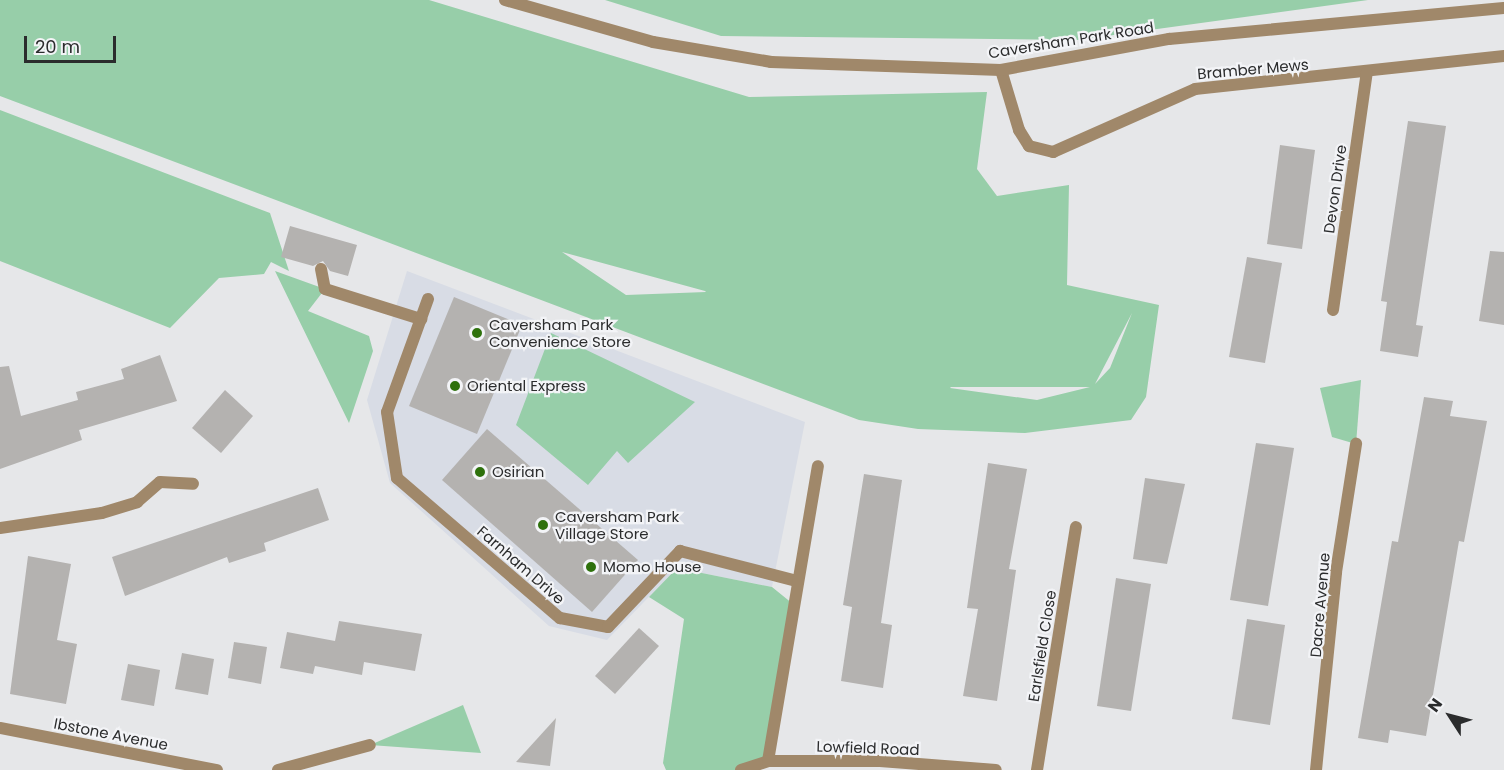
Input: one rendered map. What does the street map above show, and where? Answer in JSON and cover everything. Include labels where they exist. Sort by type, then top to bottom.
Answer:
[{"type":"street","name":"Caversham Park Road","points":[[505,0],[652,42],[771,62],[1001,70],[1169,39],[1504,8]]},
{"type":"street","name":"Bramber Mews","points":[[1001,70],[1024,138],[1029,146],[1053,152],[1195,89],[1504,56]]},
{"type":"street","name":"Devon Drive","points":[[1333,310],[1367,72]]},
{"type":"street","points":[[321,269],[325,290],[421,319]]},
{"type":"street","name":"Farnham Drive","points":[[428,299],[387,412],[397,478],[560,618],[608,627],[680,550],[796,581]]},
{"type":"street","name":"Dacre Avenue","points":[[1316,770],[1336,573],[1356,444]]},
{"type":"street","points":[[768,761],[796,581],[818,466]]},
{"type":"street","points":[[0,528],[102,513],[137,502],[160,482],[193,483]]},
{"type":"street","name":"Earlsfield Close","points":[[1037,770],[1076,527]]},
{"type":"street","name":"Ibstone Avenue","points":[[0,728],[217,770]]},
{"type":"street","points":[[278,770],[370,745]]},
{"type":"street","name":"Lowfield Road","points":[[741,770],[768,761],[880,761],[996,770]]},
{"type":"shaded area","points":[[407,271],[805,422],[772,587],[677,568],[607,640],[549,626],[390,483],[367,400]]},
{"type":"green space","points":[[0,0],[429,0],[749,97],[987,92],[977,169],[997,196],[1069,185],[1067,285],[1159,305],[1146,397],[1131,420],[1025,433],[918,429],[859,420],[0,96]],"holes":[[[562,252],[705,291],[706,292],[626,295]],[[1132,313],[1110,368],[1095,384]],[[951,387],[1090,387],[1037,400]]]},
{"type":"green space","points":[[605,0],[1368,0],[1077,40],[721,36]]},
{"type":"green space","points":[[0,110],[270,213],[289,271],[271,262],[264,274],[219,278],[170,328],[0,261]]},
{"type":"green space","points":[[275,271],[325,289],[308,311],[369,336],[373,351],[349,423]]},
{"type":"green space","points":[[551,333],[695,402],[628,463],[617,451],[588,485],[516,425]]},
{"type":"green space","points":[[1361,380],[1356,444],[1332,437],[1320,388]]},
{"type":"green space","points":[[677,568],[772,587],[793,604],[768,761],[747,770],[666,770],[663,763],[684,619],[649,597]]},
{"type":"green space","points":[[463,705],[481,753],[370,745]]},
{"type":"building","points":[[1408,121],[1446,126],[1416,325],[1423,326],[1418,357],[1380,351],[1387,302],[1381,301]]},
{"type":"building","points":[[1280,145],[1315,150],[1302,249],[1267,244]]},
{"type":"building","points":[[290,226],[357,245],[348,276],[330,271],[323,261],[313,266],[281,257]]},
{"type":"building","points":[[1490,251],[1504,252],[1504,325],[1479,321]]},
{"type":"building","points":[[1247,257],[1282,263],[1265,363],[1229,357]]},
{"type":"building","points":[[454,297],[522,325],[477,434],[409,406]]},
{"type":"building","points":[[160,355],[177,401],[79,430],[82,440],[0,469],[0,367],[9,366],[21,416],[78,400],[76,392],[124,379],[121,369]]},
{"type":"building","points":[[225,390],[253,416],[221,453],[192,428]]},
{"type":"building","points":[[1424,397],[1453,401],[1450,416],[1487,421],[1464,542],[1459,541],[1426,736],[1390,730],[1388,743],[1358,738],[1392,541],[1398,542]]},
{"type":"building","points":[[487,429],[638,560],[592,612],[442,480]]},
{"type":"building","points":[[1256,443],[1294,448],[1268,606],[1230,600]]},
{"type":"building","points":[[988,463],[1027,469],[1009,569],[1016,570],[997,701],[963,696],[978,609],[967,608]]},
{"type":"building","points":[[864,474],[902,480],[881,623],[892,625],[883,688],[841,681],[852,607],[843,605]]},
{"type":"building","points":[[1145,478],[1185,484],[1167,564],[1133,559]]},
{"type":"building","points":[[318,488],[329,520],[264,543],[266,551],[229,563],[227,557],[125,596],[112,557]]},
{"type":"building","points":[[28,556],[71,564],[57,640],[77,644],[66,704],[10,694]]},
{"type":"building","points":[[1116,578],[1151,584],[1131,711],[1097,706]]},
{"type":"building","points":[[1247,619],[1285,625],[1270,725],[1232,719]]},
{"type":"building","points":[[339,621],[422,634],[415,671],[364,662],[362,675],[315,666],[313,674],[280,668],[287,632],[335,641]]},
{"type":"building","points":[[639,628],[659,646],[615,694],[595,676]]},
{"type":"building","points":[[234,642],[267,647],[261,684],[228,678]]},
{"type":"building","points":[[182,653],[214,659],[208,695],[175,689]]},
{"type":"building","points":[[128,664],[160,670],[154,706],[121,700]]},
{"type":"building","points":[[556,718],[550,766],[516,762]]},
{"type":"place","name":"Caversham Park Convenience Store","points":[[477,333]]},
{"type":"place","name":"Oriental Express","points":[[455,386]]},
{"type":"place","name":"Osirian","points":[[480,472]]},
{"type":"place","name":"Caversham Park Village Store","points":[[543,525]]},
{"type":"place","name":"Momo House","points":[[591,567]]}]
